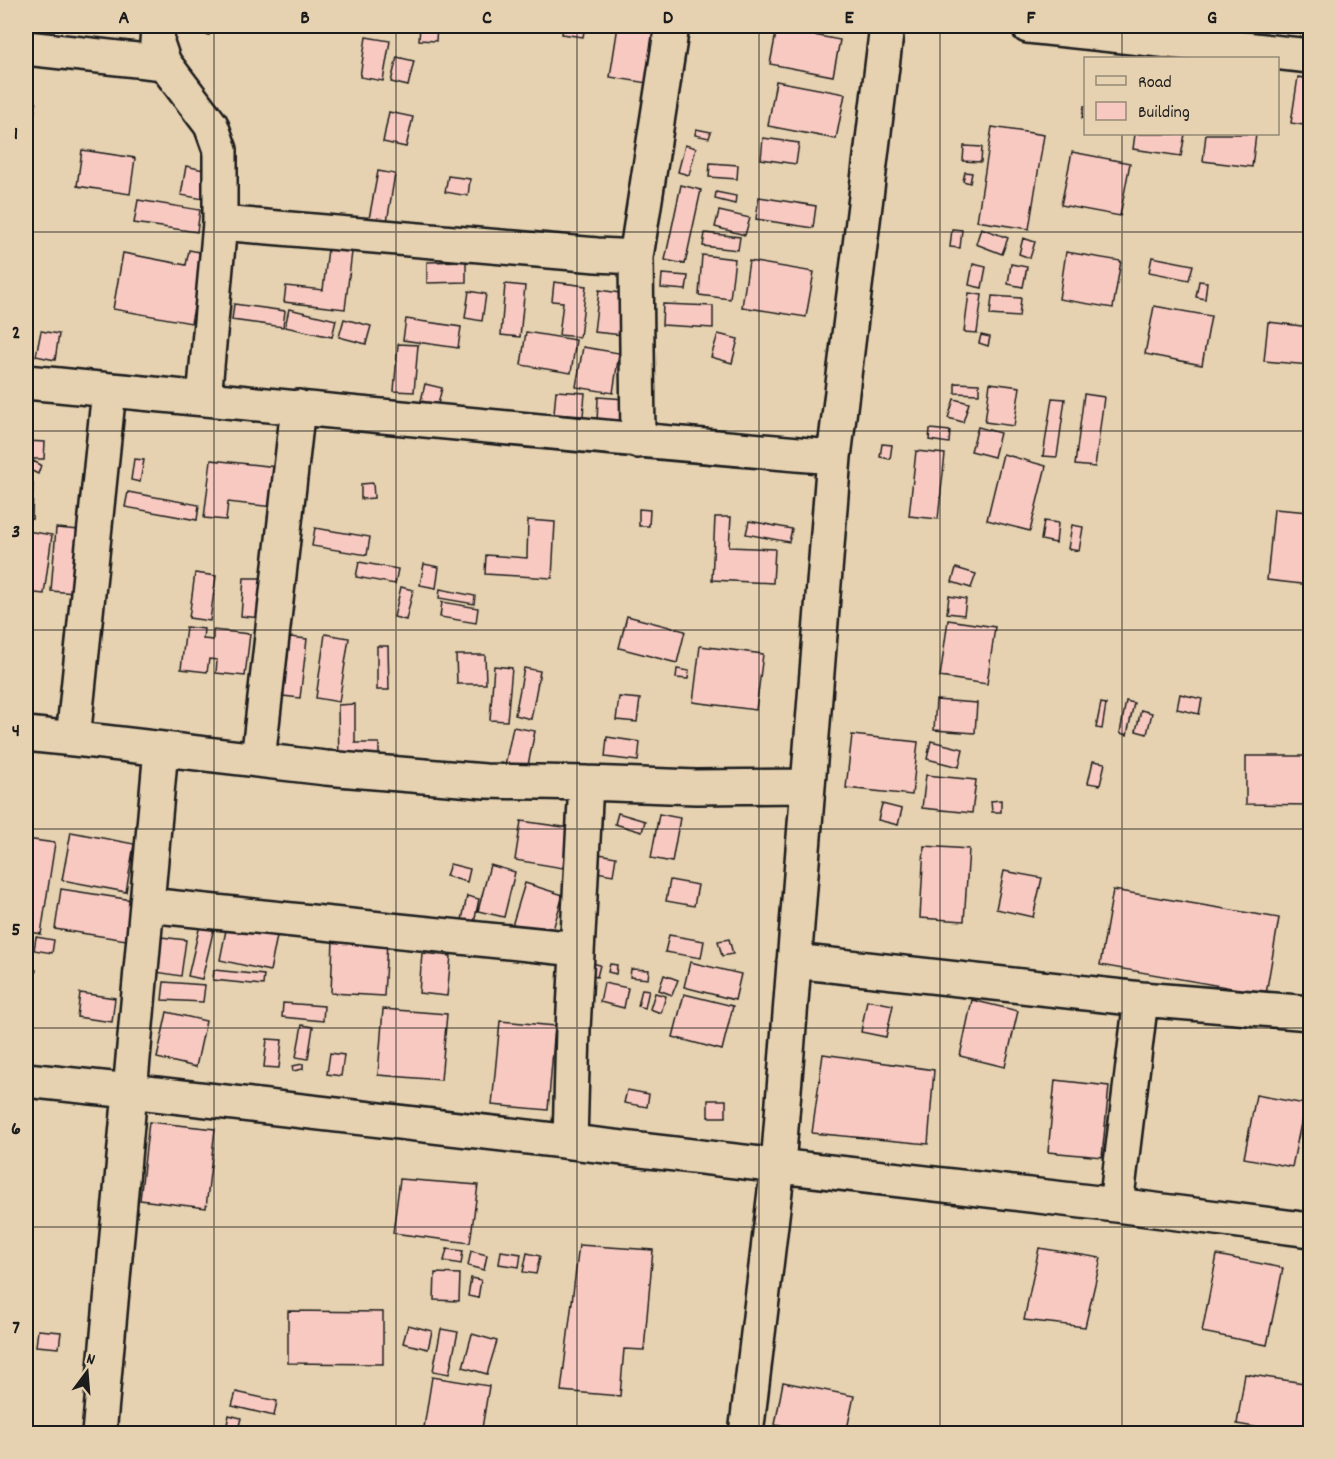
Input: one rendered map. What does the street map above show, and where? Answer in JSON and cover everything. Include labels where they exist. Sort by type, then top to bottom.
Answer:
[{"type":"street","points":[[158,26],[157,43],[165,63],[211,125],[220,150],[220,222],[204,399]]},
{"type":"street","points":[[638,441],[636,257],[672,26]]},
{"type":"street","points":[[746,1434],[778,1166],[834,457],[887,26]]},
{"type":"street","points":[[1028,26],[1311,56]]},
{"type":"street","points":[[26,48],[165,63]]},
{"type":"street","points":[[220,222],[636,257]]},
{"type":"street","points":[[26,382],[638,441],[834,457]]},
{"type":"street","points":[[73,739],[109,390]]},
{"type":"street","points":[[258,760],[298,407]]},
{"type":"street","points":[[26,734],[338,769],[485,781],[696,787],[808,786]]},
{"type":"street","points":[[99,1434],[161,749]]},
{"type":"street","points":[[570,1142],[573,1029],[586,783]]},
{"type":"street","points":[[147,904],[577,949]]},
{"type":"street","points":[[794,961],[1141,999],[1311,1013]]},
{"type":"street","points":[[1116,1205],[1141,999]]},
{"type":"street","points":[[26,1080],[130,1090],[1116,1205],[1311,1230]]},
{"type":"building","points":[[26,26],[37,26],[35,36],[26,35]]},
{"type":"building","points":[[183,26],[211,26],[209,35],[182,29]]},
{"type":"building","points":[[420,26],[437,26],[436,41],[419,40]]},
{"type":"building","points":[[563,26],[585,26],[583,37],[562,34]]},
{"type":"building","points":[[618,26],[668,29],[659,85],[610,77]]},
{"type":"building","points":[[753,26],[763,26],[762,32],[752,30]]},
{"type":"building","points":[[1193,26],[1233,26],[1232,37],[1192,32]]},
{"type":"building","points":[[777,28],[840,40],[833,76],[770,64]]},
{"type":"building","points":[[366,37],[390,41],[383,81],[360,77]]},
{"type":"building","points":[[397,57],[414,61],[408,86],[391,82]]},
{"type":"building","points":[[1298,77],[1310,79],[1310,126],[1291,123]]},
{"type":"building","points":[[776,81],[845,94],[836,139],[768,126]]},
{"type":"building","points":[[26,101],[36,102],[32,128],[26,127]]},
{"type":"building","points":[[389,112],[413,117],[406,147],[383,142]]},
{"type":"building","points":[[992,127],[1044,135],[1029,229],[977,221]]},
{"type":"building","points":[[696,129],[711,132],[709,138],[695,135]]},
{"type":"building","points":[[1135,135],[1185,135],[1181,156],[1133,149]]},
{"type":"building","points":[[1206,135],[1256,135],[1252,167],[1203,161]]},
{"type":"building","points":[[763,138],[799,143],[796,164],[761,159]]},
{"type":"building","points":[[685,145],[696,148],[689,175],[678,172]]},
{"type":"building","points":[[964,146],[982,147],[981,162],[963,161]]},
{"type":"building","points":[[82,150],[135,158],[130,194],[77,186]]},
{"type":"building","points":[[1072,152],[1130,163],[1120,216],[1061,205]]},
{"type":"building","points":[[710,163],[738,165],[737,179],[709,177]]},
{"type":"building","points":[[186,166],[208,171],[203,199],[181,195]]},
{"type":"building","points":[[378,171],[395,174],[387,222],[369,219]]},
{"type":"building","points":[[965,172],[972,173],[970,183],[963,181]]},
{"type":"building","points":[[448,176],[470,179],[468,196],[445,192]]},
{"type":"building","points":[[681,185],[701,190],[685,264],[665,260]]},
{"type":"building","points":[[716,192],[736,196],[735,204],[715,199]]},
{"type":"building","points":[[759,197],[816,206],[813,228],[756,219]]},
{"type":"building","points":[[138,200],[200,210],[197,232],[134,223]]},
{"type":"building","points":[[719,211],[750,218],[745,235],[715,227]]},
{"type":"building","points":[[981,228],[1008,238],[1002,254],[976,244]]},
{"type":"building","points":[[952,229],[962,230],[960,248],[950,247]]},
{"type":"building","points":[[705,233],[740,237],[738,250],[703,246]]},
{"type":"building","points":[[1023,238],[1035,242],[1030,258],[1019,254]]},
{"type":"building","points":[[328,249],[352,252],[345,309],[284,302],[286,286],[323,290]]},
{"type":"building","points":[[189,250],[205,253],[191,323],[113,309],[123,253],[186,265]]},
{"type":"building","points":[[1066,252],[1121,261],[1113,308],[1059,299]]},
{"type":"building","points":[[702,255],[735,259],[730,299],[699,295]]},
{"type":"building","points":[[1152,257],[1193,265],[1189,280],[1149,272]]},
{"type":"building","points":[[466,261],[466,282],[427,283],[427,262]]},
{"type":"building","points":[[749,261],[814,272],[806,317],[742,307]]},
{"type":"building","points":[[973,264],[986,267],[982,288],[969,285]]},
{"type":"building","points":[[1011,264],[1027,267],[1023,287],[1008,284]]},
{"type":"building","points":[[662,274],[688,276],[686,290],[661,288]]},
{"type":"building","points":[[1199,281],[1207,282],[1205,299],[1196,297]]},
{"type":"building","points":[[554,282],[586,286],[580,337],[559,335],[563,302],[552,301]]},
{"type":"building","points":[[505,284],[525,286],[520,337],[501,335]]},
{"type":"building","points":[[599,290],[627,294],[623,335],[594,332]]},
{"type":"building","points":[[469,291],[486,294],[482,321],[465,318]]},
{"type":"building","points":[[969,293],[982,295],[977,333],[964,332]]},
{"type":"building","points":[[992,296],[1021,298],[1019,317],[990,315]]},
{"type":"building","points":[[234,304],[285,311],[283,327],[232,320]]},
{"type":"building","points":[[663,304],[713,306],[713,328],[662,325]]},
{"type":"building","points":[[1154,306],[1211,316],[1202,365],[1145,354]]},
{"type":"building","points":[[289,309],[336,320],[332,337],[285,327]]},
{"type":"building","points":[[344,319],[371,326],[366,344],[339,337]]},
{"type":"building","points":[[406,319],[461,327],[458,348],[403,340]]},
{"type":"building","points":[[1268,322],[1310,327],[1310,365],[1264,361]]},
{"type":"building","points":[[41,331],[59,334],[55,360],[36,356]]},
{"type":"building","points":[[526,332],[576,340],[571,373],[521,365]]},
{"type":"building","points":[[718,334],[738,339],[732,363],[711,357]]},
{"type":"building","points":[[981,335],[990,337],[988,346],[979,343]]},
{"type":"building","points":[[398,344],[418,345],[414,392],[394,391]]},
{"type":"building","points":[[583,347],[619,353],[613,393],[576,387]]},
{"type":"building","points":[[955,383],[979,384],[979,394],[955,393]]},
{"type":"building","points":[[990,383],[1020,387],[1014,426],[985,422]]},
{"type":"building","points":[[425,384],[442,388],[438,404],[421,401]]},
{"type":"building","points":[[556,391],[585,393],[583,416],[554,414]]},
{"type":"building","points":[[1084,394],[1104,397],[1095,467],[1075,465]]},
{"type":"building","points":[[598,397],[625,399],[623,426],[597,424]]},
{"type":"building","points":[[1052,398],[1065,399],[1057,457],[1043,456]]},
{"type":"building","points":[[954,399],[969,403],[963,422],[948,418]]},
{"type":"building","points":[[978,427],[1000,433],[994,457],[971,451]]},
{"type":"building","points":[[930,429],[950,431],[949,443],[929,440]]},
{"type":"building","points":[[26,441],[45,442],[44,459],[26,459]]},
{"type":"building","points":[[882,444],[892,445],[890,459],[880,457]]},
{"type":"building","points":[[916,451],[945,454],[938,519],[909,516]]},
{"type":"building","points":[[1003,454],[1046,466],[1030,531],[987,520]]},
{"type":"building","points":[[134,459],[144,460],[140,482],[131,480]]},
{"type":"building","points":[[211,460],[277,467],[273,507],[228,502],[226,520],[204,518]]},
{"type":"building","points":[[33,461],[41,465],[38,474],[30,470]]},
{"type":"building","points":[[26,483],[33,483],[32,519],[26,518]]},
{"type":"building","points":[[373,483],[374,498],[361,499],[361,484]]},
{"type":"building","points":[[128,492],[199,505],[197,520],[125,507]]},
{"type":"building","points":[[639,509],[650,510],[649,526],[639,526]]},
{"type":"building","points":[[1274,509],[1310,512],[1310,585],[1267,580]]},
{"type":"building","points":[[715,517],[731,517],[729,547],[775,549],[773,583],[712,580]]},
{"type":"building","points":[[528,520],[555,522],[552,578],[485,574],[486,555],[527,558]]},
{"type":"building","points":[[749,521],[792,529],[789,542],[746,534]]},
{"type":"building","points":[[1044,521],[1058,523],[1056,543],[1041,540]]},
{"type":"building","points":[[1072,525],[1083,527],[1079,551],[1068,549]]},
{"type":"building","points":[[56,528],[80,530],[75,593],[51,591]]},
{"type":"building","points":[[315,528],[370,537],[367,555],[312,546]]},
{"type":"building","points":[[27,531],[52,535],[44,594],[26,592]]},
{"type":"building","points":[[359,562],[398,569],[395,584],[356,577]]},
{"type":"building","points":[[424,564],[439,567],[436,588],[420,585]]},
{"type":"building","points":[[956,568],[976,574],[971,588],[952,582]]},
{"type":"building","points":[[195,573],[216,576],[210,621],[189,618]]},
{"type":"building","points":[[244,578],[263,578],[261,618],[241,616]]},
{"type":"building","points":[[401,587],[413,590],[406,620],[394,617]]},
{"type":"building","points":[[440,589],[475,596],[474,604],[439,598]]},
{"type":"building","points":[[949,596],[966,599],[964,615],[947,613]]},
{"type":"building","points":[[442,602],[478,608],[476,623],[440,617]]},
{"type":"building","points":[[627,616],[685,631],[677,663],[619,648]]},
{"type":"building","points":[[948,620],[995,627],[987,684],[940,677]]},
{"type":"building","points":[[186,627],[204,629],[203,639],[213,640],[213,630],[250,634],[245,676],[216,673],[217,660],[209,659],[207,672],[181,669]]},
{"type":"building","points":[[325,634],[349,638],[339,702],[316,698]]},
{"type":"building","points":[[290,637],[307,639],[300,698],[283,696]]},
{"type":"building","points":[[377,646],[388,646],[389,690],[377,690]]},
{"type":"building","points":[[700,646],[763,654],[756,710],[693,702]]},
{"type":"building","points":[[456,655],[485,655],[486,684],[457,684]]},
{"type":"building","points":[[494,666],[512,668],[507,721],[490,720]]},
{"type":"building","points":[[524,668],[540,671],[531,719],[515,715]]},
{"type":"building","points":[[677,669],[689,671],[688,679],[676,678]]},
{"type":"building","points":[[1180,694],[1202,699],[1199,714],[1177,709]]},
{"type":"building","points":[[619,697],[640,699],[637,722],[616,720]]},
{"type":"building","points":[[936,700],[977,703],[975,733],[934,730]]},
{"type":"building","points":[[1126,701],[1134,703],[1127,735],[1120,733]]},
{"type":"building","points":[[1101,703],[1106,704],[1102,729],[1096,728]]},
{"type":"building","points":[[355,704],[355,743],[379,743],[379,762],[339,763],[338,705]]},
{"type":"building","points":[[1141,710],[1152,713],[1147,734],[1136,731]]},
{"type":"building","points":[[513,727],[535,731],[526,775],[504,770]]},
{"type":"building","points":[[852,735],[918,742],[912,795],[846,788]]},
{"type":"building","points":[[607,737],[640,742],[638,761],[605,757]]},
{"type":"building","points":[[931,741],[963,749],[959,767],[927,759]]},
{"type":"building","points":[[1246,756],[1309,756],[1308,805],[1246,804]]},
{"type":"building","points":[[1093,761],[1105,763],[1100,785],[1088,783]]},
{"type":"building","points":[[926,775],[976,780],[972,813],[922,808]]},
{"type":"building","points":[[1001,800],[1001,812],[992,812],[991,801]]},
{"type":"building","points":[[882,804],[902,809],[898,825],[878,820]]},
{"type":"building","points":[[618,813],[645,821],[642,832],[615,824]]},
{"type":"building","points":[[659,814],[680,818],[672,862],[651,858]]},
{"type":"building","points":[[521,821],[570,828],[563,868],[515,860]]},
{"type":"building","points":[[71,832],[134,844],[126,892],[62,880]]},
{"type":"building","points":[[26,839],[55,843],[41,934],[26,931]]},
{"type":"building","points":[[924,846],[969,849],[964,921],[920,918]]},
{"type":"building","points":[[599,854],[616,857],[613,875],[596,872]]},
{"type":"building","points":[[450,864],[470,869],[467,882],[446,876]]},
{"type":"building","points":[[490,865],[515,872],[504,917],[478,911]]},
{"type":"building","points":[[1004,871],[1042,878],[1033,917],[996,909]]},
{"type":"building","points":[[670,880],[698,885],[694,906],[666,901]]},
{"type":"building","points":[[525,883],[563,895],[550,940],[511,929]]},
{"type":"building","points":[[61,889],[132,900],[126,940],[55,929]]},
{"type":"building","points":[[1113,890],[1279,918],[1266,994],[1100,965]]},
{"type":"building","points":[[467,896],[479,899],[474,923],[462,920]]},
{"type":"building","points":[[200,925],[214,928],[202,979],[188,976]]},
{"type":"building","points":[[227,925],[277,936],[270,971],[220,960]]},
{"type":"building","points":[[669,935],[704,941],[701,958],[665,952]]},
{"type":"building","points":[[36,937],[54,940],[52,953],[34,950]]},
{"type":"building","points":[[161,937],[186,940],[181,976],[156,972]]},
{"type":"building","points":[[333,939],[387,941],[384,996],[331,993]]},
{"type":"building","points":[[729,939],[733,954],[722,956],[718,941]]},
{"type":"building","points":[[422,953],[451,956],[447,996],[419,993]]},
{"type":"building","points":[[588,962],[600,965],[597,977],[585,974]]},
{"type":"building","points":[[690,962],[741,974],[735,1000],[684,987]]},
{"type":"building","points":[[610,964],[617,965],[616,974],[608,972]]},
{"type":"building","points":[[26,967],[36,970],[33,981],[26,979]]},
{"type":"building","points":[[631,969],[649,970],[648,979],[630,977]]},
{"type":"building","points":[[214,970],[264,975],[263,985],[213,980]]},
{"type":"building","points":[[664,975],[678,980],[672,995],[659,990]]},
{"type":"building","points":[[164,982],[205,985],[203,1002],[162,1000]]},
{"type":"building","points":[[604,983],[628,988],[624,1008],[600,1002]]},
{"type":"building","points":[[642,989],[649,990],[645,1008],[638,1006]]},
{"type":"building","points":[[80,993],[115,998],[112,1022],[77,1017]]},
{"type":"building","points":[[655,993],[666,996],[661,1013],[650,1009]]},
{"type":"building","points":[[684,994],[733,1006],[722,1050],[673,1037]]},
{"type":"building","points":[[867,1000],[893,1005],[886,1037],[861,1032]]},
{"type":"building","points":[[972,1000],[1018,1011],[1005,1067],[960,1056]]},
{"type":"building","points":[[283,1003],[324,1006],[323,1021],[282,1017]]},
{"type":"building","points":[[383,1009],[447,1014],[441,1080],[378,1075]]},
{"type":"building","points":[[167,1012],[206,1021],[196,1067],[157,1058]]},
{"type":"building","points":[[500,1021],[555,1026],[548,1110],[492,1105]]},
{"type":"building","points":[[302,1025],[313,1027],[308,1059],[296,1057]]},
{"type":"building","points":[[267,1039],[282,1040],[279,1068],[264,1067]]},
{"type":"building","points":[[330,1053],[344,1055],[341,1076],[327,1074]]},
{"type":"building","points":[[823,1054],[934,1070],[928,1144],[812,1133]]},
{"type":"building","points":[[303,1064],[303,1069],[293,1071],[292,1066]]},
{"type":"building","points":[[1055,1080],[1109,1086],[1102,1157],[1048,1152]]},
{"type":"building","points":[[627,1090],[649,1094],[647,1107],[624,1103]]},
{"type":"building","points":[[1256,1095],[1305,1104],[1292,1167],[1244,1158]]},
{"type":"building","points":[[708,1100],[726,1100],[726,1117],[708,1117]]},
{"type":"building","points":[[149,1122],[215,1129],[206,1208],[140,1200]]},
{"type":"building","points":[[400,1179],[478,1185],[470,1243],[393,1233]]},
{"type":"building","points":[[579,1245],[653,1250],[644,1350],[624,1349],[620,1396],[561,1391]]},
{"type":"building","points":[[1039,1248],[1101,1258],[1085,1327],[1024,1320]]},
{"type":"building","points":[[447,1249],[463,1251],[461,1264],[444,1261]]},
{"type":"building","points":[[471,1251],[487,1255],[484,1270],[468,1266]]},
{"type":"building","points":[[501,1251],[521,1254],[519,1267],[499,1264]]},
{"type":"building","points":[[527,1253],[540,1256],[536,1274],[523,1272]]},
{"type":"building","points":[[1217,1255],[1283,1268],[1267,1345],[1202,1332]]},
{"type":"building","points":[[435,1273],[460,1274],[459,1301],[434,1300]]},
{"type":"building","points":[[471,1278],[481,1280],[478,1298],[468,1296]]},
{"type":"building","points":[[288,1311],[383,1312],[383,1364],[288,1363]]},
{"type":"building","points":[[408,1325],[432,1331],[428,1349],[403,1343]]},
{"type":"building","points":[[441,1329],[458,1332],[449,1374],[433,1371]]},
{"type":"building","points":[[38,1330],[61,1332],[59,1348],[36,1346]]},
{"type":"building","points":[[472,1334],[497,1341],[487,1374],[463,1367]]},
{"type":"building","points":[[1245,1374],[1310,1384],[1310,1434],[1294,1434],[1237,1424]]},
{"type":"building","points":[[432,1377],[489,1386],[481,1434],[423,1434]]},
{"type":"building","points":[[783,1382],[854,1396],[846,1434],[820,1434],[775,1425]]},
{"type":"building","points":[[236,1392],[277,1401],[274,1416],[232,1406]]},
{"type":"building","points":[[229,1415],[241,1418],[237,1434],[225,1434]]}]
